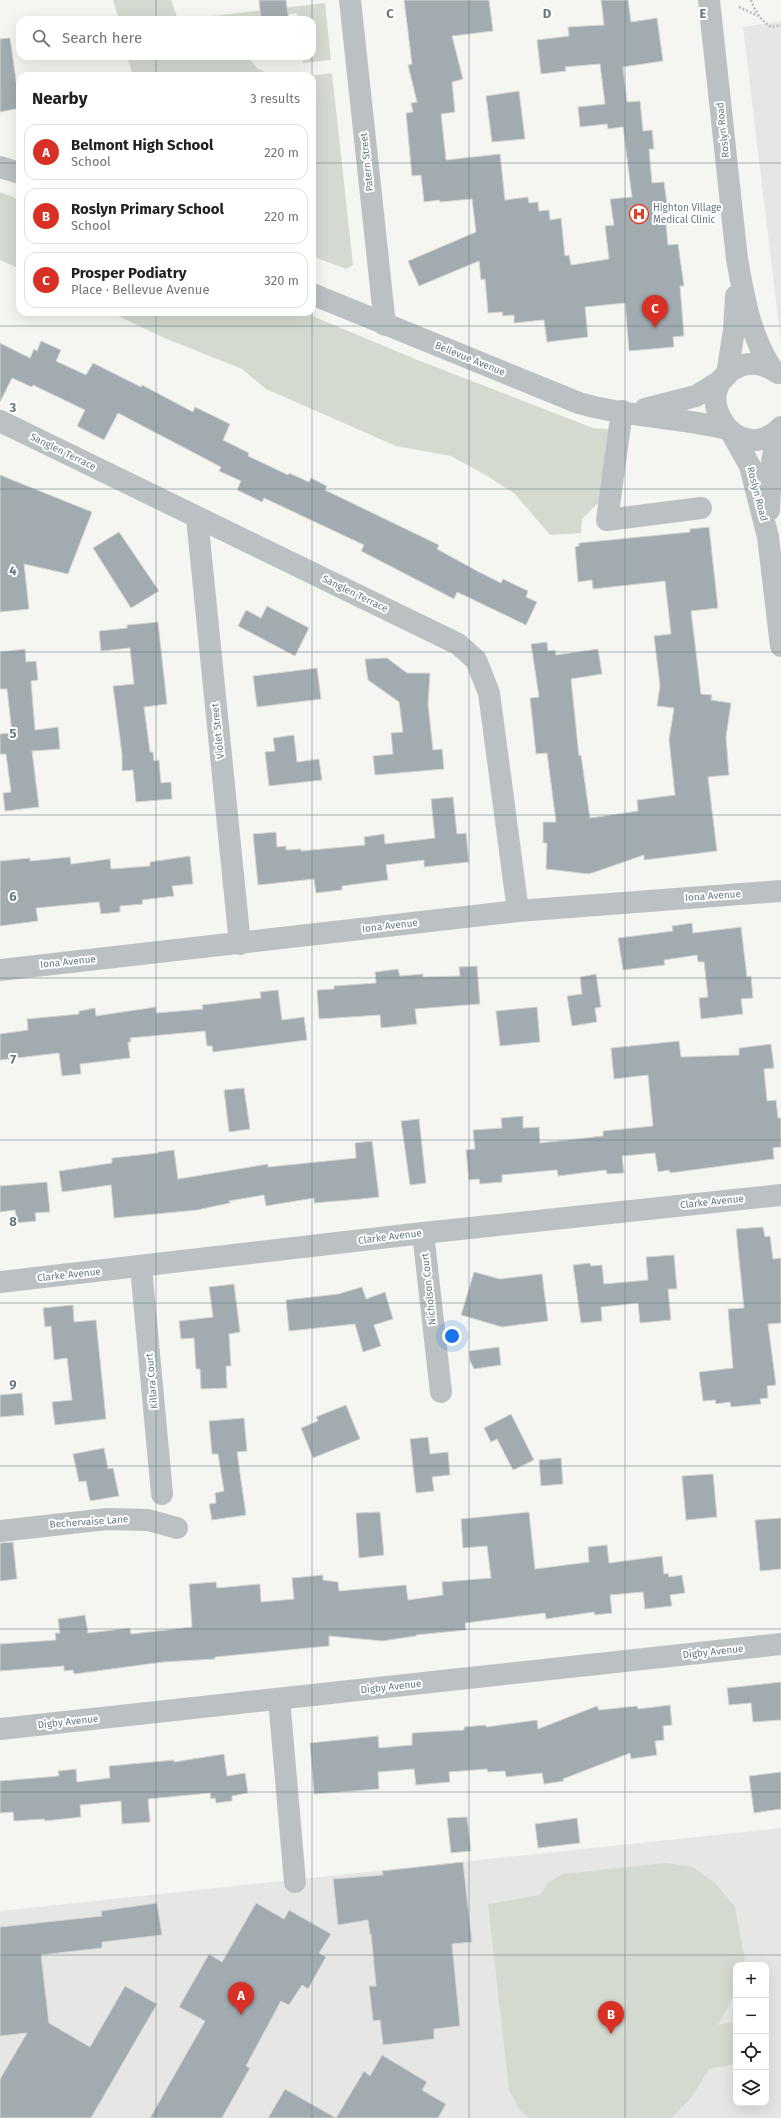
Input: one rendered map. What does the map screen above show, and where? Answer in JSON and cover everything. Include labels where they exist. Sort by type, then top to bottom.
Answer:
[{"type":"street","name":"Patern Street","points":[[350,0],[385,325]]},
{"type":"street","name":"Roslyn Road","points":[[709,0],[737,259],[748,318],[759,347],[777,373]]},
{"type":"street","points":[[0,167],[16,172]]},
{"type":"street","name":"Roslyn Road","points":[[737,259],[735,323],[725,377],[716,393],[716,404],[720,420],[729,430],[750,466],[768,537],[781,646]]},
{"type":"street","name":"Bellevue Avenue","points":[[316,296],[579,403],[688,421],[729,430]]},
{"type":"street","name":"Roslyn Road","points":[[725,377],[745,364],[756,364],[777,373]]},
{"type":"street","name":"Bellevue Avenue","points":[[627,412],[690,398],[704,392],[725,377]]},
{"type":"street","points":[[627,412],[607,520],[701,508]]},
{"type":"street","name":"Sanglen Terrace","points":[[0,421],[458,644],[476,660],[489,693],[518,912]]},
{"type":"street","name":"Roslyn Road","points":[[729,430],[741,437],[752,439],[768,436],[779,428]]},
{"type":"street","name":"Roslyn Road","points":[[768,537],[771,467],[779,428]]},
{"type":"street","name":"Violet Street","points":[[197,518],[240,944]]},
{"type":"street","name":"Iona Avenue","points":[[0,970],[518,912],[781,891]]},
{"type":"street","name":"Clarke Avenue","points":[[0,1282],[141,1267],[423,1233],[781,1195]]},
{"type":"street","name":"Nicholson Court","points":[[423,1233],[441,1392]]},
{"type":"street","name":"Killara Court","points":[[141,1267],[162,1494]]},
{"type":"street","name":"Bechervaise Lane","points":[[0,1531],[114,1519],[148,1520],[177,1528]]},
{"type":"street","name":"Digby Avenue","points":[[0,1729],[781,1644]]},
{"type":"street","points":[[279,1699],[294,1882]]},
{"type":"path","points":[[751,0],[759,16]]},
{"type":"path","points":[[739,7],[759,16],[771,27],[781,25]]},
{"type":"shaded area","points":[[113,0],[171,0],[177,16],[118,16]]},
{"type":"shaded area","points":[[325,3],[331,60],[303,63],[303,60],[316,60],[316,16],[297,16],[297,13],[277,16],[213,16]]},
{"type":"shaded area","points":[[781,21],[781,343],[743,27]]},
{"type":"shaded area","points":[[128,60],[250,60],[257,68],[264,72],[132,72]]},
{"type":"shaded area","points":[[332,73],[353,265],[346,269],[316,258],[316,75]]},
{"type":"shaded area","points":[[0,192],[16,198],[16,267],[0,260]]},
{"type":"shaded area","points":[[118,316],[313,316],[415,359],[593,428],[609,429],[604,497],[582,519],[581,533],[550,535],[515,494],[489,477],[451,456],[396,446],[266,389],[242,369],[162,337]]},
{"type":"shaded area","points":[[781,1828],[781,2118],[0,2118],[0,1911]]},
{"type":"shaded area","points":[[666,1863],[693,1867],[716,1884],[735,1907],[745,1961],[733,1962],[733,1997],[718,2025],[733,2022],[733,2065],[709,2069],[691,2098],[672,2118],[528,2118],[519,2109],[509,2090],[488,1904],[540,1895],[549,1882],[563,1874]]},
{"type":"building","points":[[259,0],[286,0],[288,16],[261,16]]},
{"type":"building","points":[[404,0],[489,0],[493,31],[452,36],[463,79],[452,82],[455,112],[441,114],[446,160],[500,154],[505,200],[528,197],[529,203],[538,202],[539,211],[549,210],[550,220],[561,218],[565,256],[569,255],[571,265],[609,259],[605,226],[614,225],[610,199],[632,197],[623,127],[608,129],[607,124],[580,127],[578,107],[605,104],[600,64],[565,67],[566,71],[541,74],[537,40],[569,36],[568,27],[604,25],[601,0],[628,0],[631,22],[657,18],[663,61],[623,67],[627,102],[640,101],[643,131],[652,130],[654,149],[649,149],[652,183],[664,182],[667,204],[664,204],[668,245],[678,244],[684,286],[680,286],[684,336],[673,337],[674,347],[629,351],[625,303],[585,307],[588,337],[547,342],[544,320],[514,323],[514,315],[503,316],[502,312],[488,313],[485,279],[481,280],[479,261],[419,286],[408,261],[476,232],[472,199],[424,202],[421,175],[412,176],[406,113],[413,112],[411,103],[417,102],[408,65],[412,64]]},
{"type":"building","points":[[10,38],[16,80],[16,109],[0,112],[0,39]]},
{"type":"building","points":[[519,91],[525,139],[492,142],[486,96]]},
{"type":"building","points":[[41,341],[61,350],[56,361],[86,375],[93,363],[141,387],[142,385],[193,412],[195,407],[230,424],[223,440],[249,453],[248,456],[288,475],[289,473],[309,482],[311,478],[327,486],[325,490],[439,545],[437,549],[477,571],[501,583],[503,579],[528,591],[526,597],[537,602],[526,625],[457,592],[454,599],[361,551],[364,545],[264,498],[262,502],[237,490],[241,481],[219,471],[221,467],[118,413],[104,440],[77,426],[85,410],[33,385],[32,387],[12,378],[0,402],[0,343],[30,358],[34,349],[37,351]]},
{"type":"building","points":[[0,475],[92,512],[68,574],[24,564],[29,609],[0,612]]},
{"type":"building","points":[[709,527],[718,608],[691,611],[701,694],[712,695],[711,700],[731,703],[726,737],[729,775],[708,777],[717,851],[644,860],[644,855],[589,874],[546,869],[547,843],[543,843],[543,822],[556,822],[547,753],[536,754],[530,698],[539,697],[531,644],[547,642],[548,651],[555,650],[556,655],[598,649],[602,674],[571,679],[579,756],[581,755],[590,818],[638,811],[637,800],[675,795],[669,740],[674,708],[657,706],[660,686],[654,636],[671,634],[665,581],[593,589],[592,580],[578,582],[575,547],[579,546],[579,543],[690,532],[690,529]]},
{"type":"building","points":[[119,532],[159,591],[131,608],[93,548]]},
{"type":"building","points":[[267,606],[309,628],[295,656],[238,626],[246,610],[261,618]]},
{"type":"building","points":[[158,622],[167,704],[144,707],[150,752],[153,752],[154,761],[159,760],[161,783],[171,782],[172,799],[136,802],[133,770],[122,771],[122,754],[113,686],[134,684],[130,648],[101,651],[99,631],[127,628],[127,625]]},
{"type":"building","points":[[25,649],[26,662],[36,661],[38,680],[31,681],[35,730],[58,727],[60,749],[32,751],[39,807],[5,811],[3,793],[11,792],[6,754],[0,754],[0,734],[12,733],[7,689],[0,689],[0,652]]},
{"type":"building","points":[[387,658],[407,673],[430,673],[428,704],[433,750],[442,749],[444,769],[375,775],[373,756],[393,754],[391,733],[403,732],[399,702],[368,680],[365,659]]},
{"type":"building","points":[[317,668],[321,699],[257,707],[253,676]]},
{"type":"building","points":[[294,735],[297,762],[319,759],[322,780],[269,786],[265,752],[275,751],[273,738]]},
{"type":"building","points":[[453,797],[457,834],[466,833],[469,862],[424,867],[424,860],[386,865],[388,880],[342,886],[342,890],[316,893],[314,879],[258,885],[253,834],[276,832],[277,847],[286,846],[286,850],[301,849],[301,851],[365,845],[364,837],[384,834],[385,844],[435,838],[431,799]]},
{"type":"building","points":[[190,856],[193,884],[172,886],[174,896],[142,900],[143,904],[120,906],[120,912],[101,914],[99,902],[36,908],[38,921],[0,926],[0,861],[30,858],[30,861],[70,857],[71,864],[110,859],[111,869],[150,866],[150,862]]},
{"type":"building","points":[[692,923],[693,933],[741,927],[747,977],[751,976],[753,998],[741,999],[743,1014],[701,1019],[699,998],[708,997],[704,962],[698,962],[697,955],[664,960],[665,965],[623,970],[618,938],[673,931],[672,926]]},
{"type":"building","points":[[477,966],[480,1004],[415,1009],[417,1024],[381,1028],[380,1015],[319,1019],[317,990],[334,989],[334,986],[376,983],[375,972],[398,969],[400,976],[423,974],[423,977],[460,976],[459,967]]},
{"type":"building","points":[[596,974],[601,1007],[595,1008],[597,1022],[572,1026],[567,996],[582,994],[580,977]]},
{"type":"building","points":[[278,990],[282,1020],[304,1017],[307,1040],[213,1052],[212,1046],[207,1046],[205,1031],[130,1038],[131,1042],[128,1042],[130,1058],[80,1064],[81,1074],[62,1076],[59,1053],[0,1060],[0,1034],[28,1030],[27,1019],[79,1014],[79,1011],[95,1008],[96,1016],[156,1007],[156,1013],[203,1009],[202,1005],[261,998],[260,992]]},
{"type":"building","points":[[537,1007],[540,1042],[500,1046],[496,1011]]},
{"type":"building","points":[[679,1041],[681,1057],[739,1055],[739,1048],[771,1044],[774,1068],[764,1069],[767,1101],[776,1100],[778,1118],[781,1118],[781,1147],[773,1148],[774,1159],[670,1173],[669,1170],[658,1172],[655,1153],[622,1156],[624,1173],[607,1174],[606,1170],[558,1176],[557,1170],[502,1175],[502,1182],[480,1184],[479,1179],[469,1180],[466,1150],[475,1149],[473,1130],[502,1128],[501,1118],[523,1116],[523,1128],[539,1127],[540,1143],[603,1136],[603,1131],[653,1126],[648,1075],[614,1079],[611,1048]]},
{"type":"building","points":[[244,1088],[250,1129],[229,1132],[224,1090]]},
{"type":"building","points":[[419,1119],[426,1183],[410,1185],[401,1121]]},
{"type":"building","points":[[372,1141],[379,1197],[361,1199],[314,1203],[314,1198],[266,1206],[264,1195],[229,1201],[230,1203],[197,1210],[114,1218],[111,1185],[62,1192],[59,1171],[112,1163],[112,1158],[174,1150],[178,1179],[268,1164],[268,1167],[356,1158],[355,1143]]},
{"type":"building","points":[[47,1182],[50,1212],[35,1213],[36,1221],[17,1223],[15,1210],[0,1212],[0,1186]]},
{"type":"building","points":[[763,1227],[765,1237],[770,1236],[773,1259],[781,1258],[781,1323],[768,1324],[776,1385],[767,1386],[768,1398],[760,1399],[761,1404],[731,1407],[730,1402],[716,1404],[715,1400],[703,1401],[699,1372],[733,1368],[728,1309],[744,1308],[736,1229]]},
{"type":"building","points":[[674,1255],[677,1289],[668,1289],[671,1320],[640,1323],[638,1303],[601,1307],[602,1321],[581,1323],[573,1265],[590,1263],[591,1266],[602,1265],[604,1284],[648,1280],[646,1257]]},
{"type":"building","points":[[474,1272],[500,1279],[542,1274],[548,1321],[502,1327],[461,1315]]},
{"type":"building","points":[[234,1284],[240,1332],[229,1334],[231,1366],[226,1366],[227,1388],[201,1389],[200,1369],[196,1369],[194,1338],[181,1339],[179,1321],[213,1317],[209,1287]]},
{"type":"building","points":[[362,1287],[366,1299],[385,1292],[393,1319],[374,1325],[381,1346],[363,1352],[355,1324],[289,1331],[286,1300],[338,1294]]},
{"type":"building","points":[[73,1305],[74,1322],[96,1320],[106,1419],[55,1425],[52,1402],[72,1400],[67,1358],[54,1360],[51,1326],[45,1327],[43,1308]]},
{"type":"building","points":[[499,1347],[501,1365],[474,1369],[470,1361],[469,1351]]},
{"type":"building","points":[[22,1393],[24,1415],[0,1417],[0,1395]]},
{"type":"building","points":[[346,1405],[360,1439],[313,1458],[301,1428],[318,1421],[316,1417]]},
{"type":"building","points":[[511,1414],[534,1460],[513,1470],[497,1439],[491,1442],[484,1428]]},
{"type":"building","points":[[244,1418],[247,1451],[237,1452],[246,1515],[212,1520],[209,1504],[216,1503],[215,1493],[224,1491],[218,1454],[212,1454],[209,1421]]},
{"type":"building","points":[[428,1437],[430,1454],[448,1452],[450,1475],[432,1477],[434,1491],[416,1493],[410,1439]]},
{"type":"building","points":[[104,1448],[108,1469],[113,1468],[119,1496],[90,1501],[86,1481],[79,1482],[73,1454]]},
{"type":"building","points":[[561,1458],[563,1484],[541,1486],[539,1460]]},
{"type":"building","points":[[713,1474],[717,1517],[686,1520],[682,1476]]},
{"type":"building","points":[[380,1512],[384,1555],[359,1558],[356,1513]]},
{"type":"building","points":[[529,1512],[535,1569],[589,1562],[588,1547],[607,1545],[609,1563],[662,1556],[664,1574],[668,1573],[669,1577],[682,1575],[685,1593],[670,1595],[672,1606],[645,1609],[643,1592],[610,1595],[612,1613],[595,1615],[594,1612],[546,1619],[545,1613],[465,1623],[466,1630],[416,1635],[382,1641],[329,1636],[329,1646],[215,1657],[215,1659],[163,1662],[74,1674],[73,1670],[64,1671],[64,1666],[0,1671],[0,1644],[56,1640],[55,1633],[60,1633],[58,1619],[85,1615],[88,1633],[130,1628],[131,1634],[192,1627],[189,1584],[216,1582],[217,1588],[260,1584],[261,1602],[294,1599],[292,1578],[323,1575],[323,1580],[338,1582],[339,1591],[406,1585],[408,1600],[443,1595],[442,1582],[491,1578],[487,1546],[463,1548],[461,1519]]},
{"type":"building","points":[[781,1518],[781,1569],[760,1571],[755,1520]]},
{"type":"building","points":[[13,1542],[17,1579],[0,1581],[0,1543]]},
{"type":"building","points":[[781,1682],[781,1720],[753,1722],[751,1703],[729,1705],[727,1688]]},
{"type":"building","points":[[670,1705],[672,1725],[663,1726],[664,1740],[655,1741],[657,1755],[631,1759],[630,1753],[563,1779],[564,1781],[544,1784],[542,1773],[506,1777],[505,1771],[488,1772],[487,1769],[449,1772],[450,1782],[416,1785],[414,1769],[378,1772],[379,1789],[314,1794],[310,1743],[378,1736],[379,1748],[412,1745],[412,1733],[464,1730],[464,1727],[486,1725],[486,1727],[537,1720],[538,1729],[597,1706],[599,1710],[637,1706],[638,1709]]},
{"type":"building","points":[[224,1754],[227,1776],[245,1773],[248,1793],[232,1796],[232,1801],[216,1803],[215,1798],[211,1799],[210,1793],[148,1799],[150,1822],[122,1824],[121,1801],[80,1805],[81,1817],[45,1821],[44,1819],[14,1821],[13,1812],[0,1813],[0,1781],[59,1776],[58,1771],[76,1769],[77,1782],[110,1778],[109,1766],[174,1760],[174,1762]]},
{"type":"building","points":[[781,1772],[781,1809],[754,1813],[749,1776]]},
{"type":"building","points":[[467,1817],[471,1851],[451,1853],[447,1818]]},
{"type":"building","points":[[577,1818],[580,1843],[538,1848],[535,1824]]},
{"type":"building","points":[[463,1862],[472,1942],[452,1944],[460,2026],[434,2029],[434,2039],[383,2045],[380,2020],[373,2021],[369,1986],[376,1986],[371,1934],[368,1920],[338,1925],[333,1879],[383,1875],[382,1871]]},
{"type":"building","points":[[157,1903],[162,1935],[102,1942],[102,1948],[41,1955],[49,2023],[90,2047],[125,1986],[157,2004],[91,2118],[0,2118],[0,2079],[27,2033],[0,2036],[0,1927],[102,1916],[101,1911]]},
{"type":"building","points":[[256,1903],[284,1919],[289,1910],[331,1934],[319,1953],[326,1957],[308,1989],[302,1985],[289,2005],[281,2001],[246,2066],[250,2068],[222,2118],[150,2118],[205,2021],[179,2007],[209,1954],[222,1962]]},
{"type":"building","points":[[382,2055],[427,2082],[422,2090],[446,2104],[438,2118],[336,2118],[364,2071],[370,2076]]},
{"type":"building","points":[[285,2089],[336,2118],[268,2118]]},
{"type":"place","name":"Highton Village Medical Clinic","points":[[639,214]]},
{"type":"place","name":"Prosper Podiatry","points":[[655,328]]},
{"type":"place","name":"Belmont High School","points":[[241,2015]]},
{"type":"place","name":"Roslyn Primary School","points":[[611,2034]]}]
